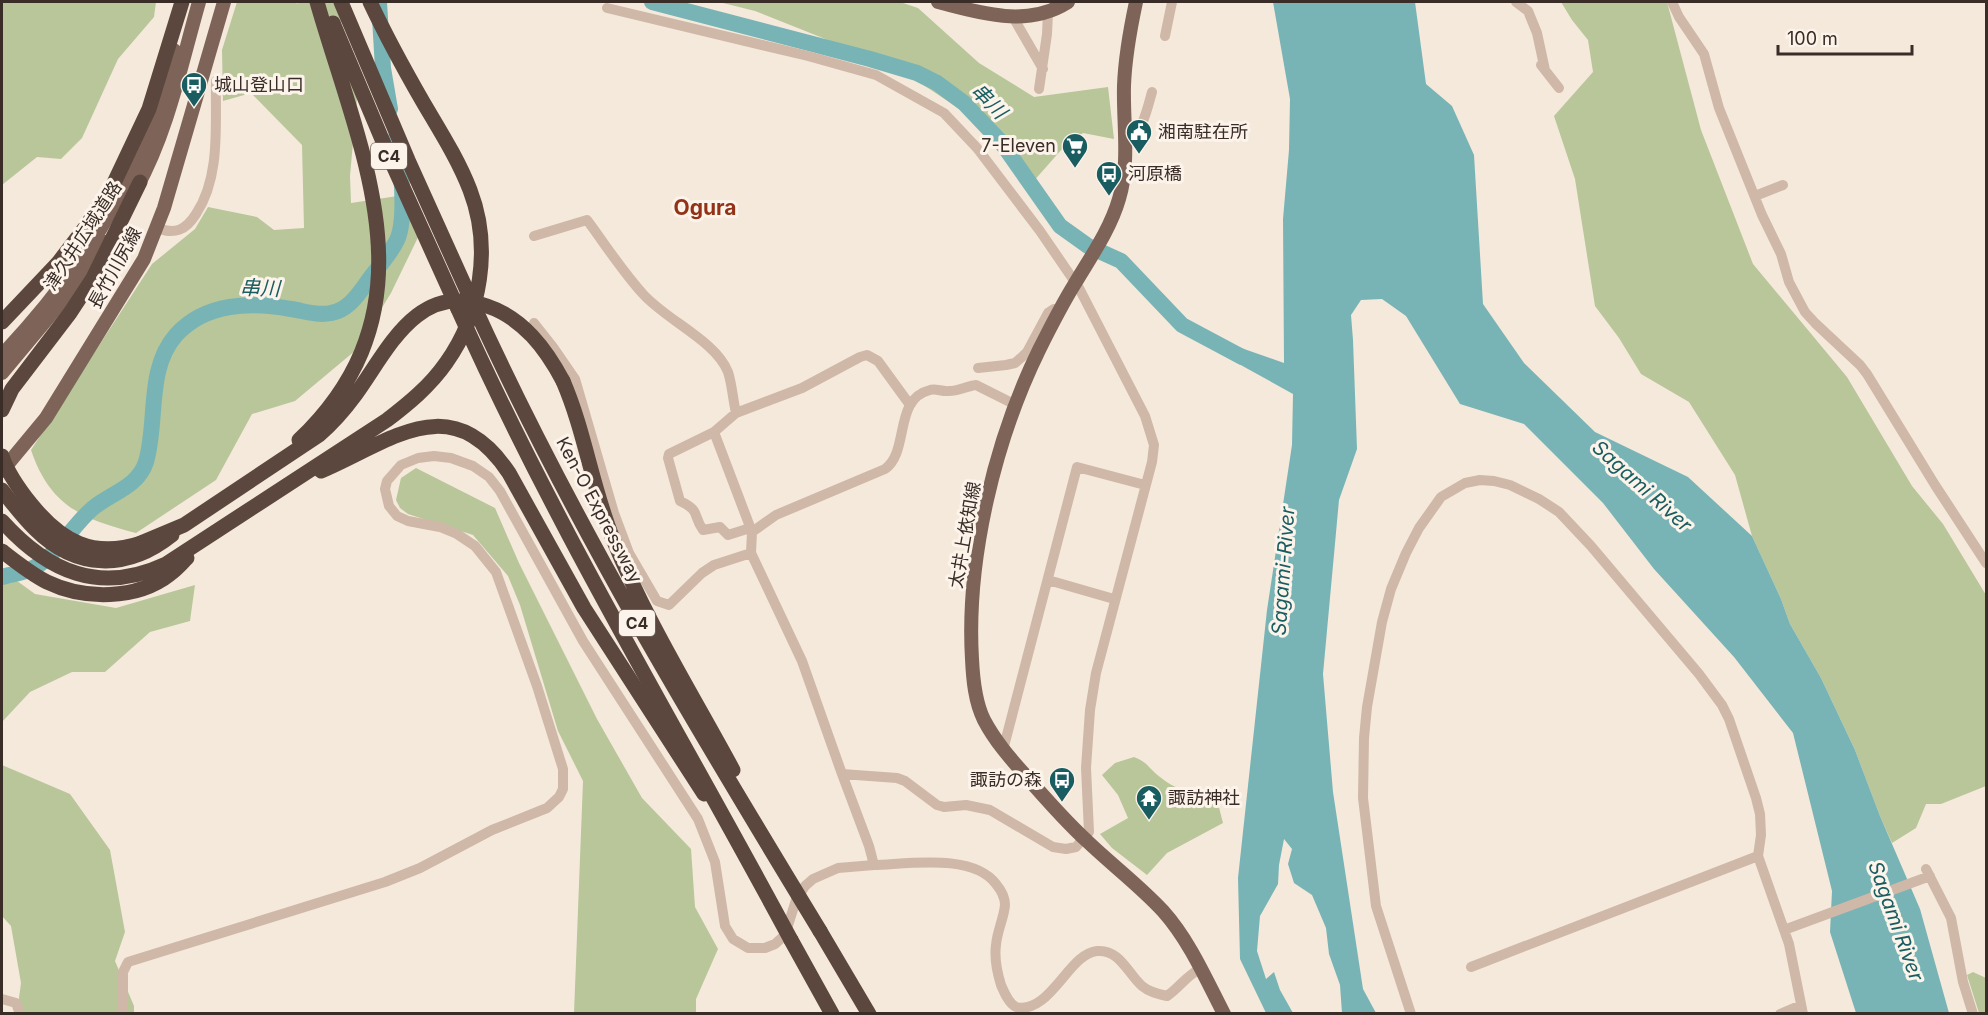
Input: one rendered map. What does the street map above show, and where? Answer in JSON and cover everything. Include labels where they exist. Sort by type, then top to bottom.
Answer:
[{"type":"highway","points":[[2,322],[32,293],[66,254],[114,183],[149,109],[182,2]]},
{"type":"highway","points":[[268,469],[311,428],[339,394],[358,360],[370,325],[377,294],[379,238],[371,186],[342,79],[317,2]]},
{"type":"highway","name":"Ken-O Expressway","points":[[324,2],[392,163],[465,307],[535,431],[602,559],[706,743],[869,1014]]},
{"type":"highway","name":"Ken-O Expressway","points":[[341,2],[408,159],[519,439],[832,1014]]},
{"type":"highway","points":[[2,521],[26,546],[42,558],[75,573],[102,579],[130,576],[154,577],[170,574],[209,536],[400,410],[429,383],[452,353],[470,318],[479,281],[481,247],[475,205],[459,164],[401,65],[370,2]]},
{"type":"highway","points":[[2,410],[12,389],[70,313],[93,278],[140,182]]},
{"type":"highway","points":[[2,490],[36,530],[67,552],[89,559],[107,561],[124,559],[184,525],[330,425],[357,393],[392,340],[412,319],[430,308],[458,302],[481,304],[501,312],[528,332],[547,353],[564,381],[611,535],[633,584],[745,793],[798,879],[820,931]]},
{"type":"highway","points":[[287,484],[342,462],[384,440],[417,428],[446,427],[468,434],[482,442],[497,456],[509,473],[580,601],[762,885]]},
{"type":"highway","points":[[2,456],[11,476],[27,499],[52,527],[69,539],[86,547],[143,548]]},
{"type":"highway","points":[[2,551],[46,582],[79,593],[113,594],[131,591],[154,577]]},
{"type":"main road","name":"津久井広域道路","points":[[2,355],[88,247],[129,177],[159,104],[187,2]]},
{"type":"main road","name":"津久井広域道路","points":[[2,373],[87,268],[110,236],[140,182],[169,110],[199,2]]},
{"type":"main road","name":"長竹川尻線","points":[[2,471],[23,448],[49,413],[135,275],[158,228],[224,2]]},
{"type":"main road","points":[[938,2],[1013,17],[1031,16],[1057,6]]},
{"type":"main road","name":"太井上依知線","points":[[1136,2],[1127,48],[1124,85],[1125,145],[1122,186],[1118,202],[1104,236],[1060,309],[1016,405],[988,497],[972,601],[972,649],[977,697],[983,717],[1003,750],[1085,839],[1174,925],[1224,1014]]},
{"type":"street","points":[[1165,36],[1172,2]]},
{"type":"street","points":[[1516,2],[1528,11],[1537,33],[1545,70]]},
{"type":"street","points":[[1672,2],[1679,17],[1704,54],[1719,108],[1762,215],[1781,254],[1789,282],[1805,312],[1867,374],[1986,564]]},
{"type":"street","points":[[1039,89],[1049,17],[1057,6]]},
{"type":"street","points":[[607,8],[808,56],[876,75],[944,113],[977,148],[1076,281],[1145,416],[1154,445],[1096,673],[1090,710],[1086,768],[1089,832],[1085,839],[1076,847],[1066,849],[1053,847],[990,810],[966,805],[944,807],[937,805],[905,781],[897,778],[842,774]]},
{"type":"street","points":[[1013,17],[1043,69]]},
{"type":"street","points":[[1538,61],[1559,88]]},
{"type":"street","points":[[158,228],[168,232],[182,231],[203,204],[213,172],[216,81]]},
{"type":"street","points":[[1125,145],[1130,142],[1141,126],[1152,92]]},
{"type":"street","points":[[1755,196],[1783,185]]},
{"type":"street","points":[[534,236],[587,220],[642,293],[669,317],[710,347],[721,360],[728,371],[736,413]]},
{"type":"street","points":[[978,368],[1015,363],[1027,351],[1048,313],[1054,309],[1060,309]]},
{"type":"street","points":[[534,323],[575,379],[614,513],[629,553],[657,601],[669,605],[702,573],[714,565],[751,553]]},
{"type":"street","points":[[910,405],[878,361],[867,355],[860,357],[802,388],[736,413],[714,432],[669,454],[668,458],[680,501],[696,511],[703,530],[720,527],[728,535],[751,530],[776,515],[892,464],[910,405],[932,389],[949,392],[976,385],[1016,405]]},
{"type":"street","points":[[714,432],[751,530],[751,553],[801,661],[874,865]]},
{"type":"street","points":[[123,1014],[123,972],[128,962],[420,868],[492,830],[541,811],[553,804],[563,789],[563,769],[537,686],[496,572],[484,555],[467,540],[440,527],[402,519],[389,506],[386,496],[387,481],[401,465],[418,458],[442,456],[461,460],[473,466],[494,483],[505,498],[583,641],[698,819],[710,846],[718,873],[725,926],[733,939],[740,944],[757,949],[775,944],[785,935],[796,900],[805,886],[813,879],[838,868],[959,863],[993,880],[1002,892],[1005,902],[996,944],[996,969],[1004,993],[1014,1007],[1027,1010],[1044,1002],[1085,956],[1096,951],[1110,953],[1122,962],[1143,987],[1167,996],[1200,969]]},
{"type":"street","points":[[1003,750],[1077,467],[1145,484]]},
{"type":"street","points":[[1411,1014],[1376,906],[1363,798],[1364,738],[1382,622],[1399,567],[1419,528],[1435,504],[1456,487],[1472,481],[1494,481],[1520,490],[1559,512],[1591,546],[1722,705],[1730,719],[1760,814],[1761,835],[1758,856],[1788,928],[1802,1009],[1780,1014]]},
{"type":"street","points":[[1048,580],[1114,599]]},
{"type":"street","points":[[1471,967],[1758,856]]},
{"type":"street","points":[[1788,928],[1927,874],[1951,918],[1962,982],[1973,1014]]},
{"type":"street","points":[[2,999],[16,1003],[20,1014]]},
{"type":"green space","points":[[2,2],[156,2],[154,17],[118,59],[82,138],[61,159],[37,157],[2,185]]},
{"type":"green space","points":[[237,2],[296,2],[297,4],[298,2],[345,2],[337,47],[357,98],[350,176],[351,203],[411,194],[422,229],[391,293],[356,350],[295,401],[252,414],[216,480],[136,533],[99,522],[70,507],[48,485],[31,450],[152,264],[195,229],[208,207],[257,217],[274,230],[304,228],[302,145],[251,93],[223,101],[222,50]]},
{"type":"green space","points":[[719,2],[900,2],[918,8],[979,63],[1034,97],[1108,87],[1114,139],[1083,133],[1062,149],[1032,183],[970,116],[925,86],[873,58],[755,11]]},
{"type":"green space","points":[[1561,2],[1667,2],[1701,130],[1753,264],[1847,377],[1912,486],[1943,524],[1986,595],[1986,786],[1941,804],[1926,804],[1916,828],[1892,843],[1855,750],[1821,678],[1790,624],[1752,536],[1735,475],[1689,402],[1641,374],[1619,338],[1595,306],[1575,179],[1554,116],[1593,72],[1588,40]]},
{"type":"green space","points":[[416,468],[495,508],[519,563],[597,719],[642,798],[691,849],[695,907],[718,949],[696,999],[696,1013],[574,1013],[583,781],[558,731],[520,605],[508,576],[473,535],[408,514],[400,508],[396,500],[401,478]]},
{"type":"green space","points":[[2,570],[35,594],[116,608],[195,585],[190,621],[150,632],[105,672],[72,672],[30,692],[2,722]]},
{"type":"green space","points":[[1134,757],[1143,761],[1174,786],[1186,790],[1215,792],[1223,823],[1167,853],[1147,875],[1112,848],[1100,834],[1128,818],[1118,795],[1102,775],[1115,763]]},
{"type":"green space","points":[[2,765],[70,794],[110,850],[125,932],[115,961],[134,1006],[134,1013],[17,1013],[21,983],[11,926],[2,916]]},
{"type":"green space","points":[[1973,972],[1986,978],[1986,1013],[1979,1013],[1967,975]]},
{"type":"water","points":[[1273,2],[1415,2],[1426,84],[1452,106],[1474,155],[1483,304],[1524,363],[1595,432],[1688,477],[1752,536],[1790,624],[1821,678],[1855,750],[1880,816],[1920,909],[1949,1013],[1856,1013],[1830,932],[1832,891],[1793,733],[1734,657],[1654,569],[1603,503],[1524,424],[1460,404],[1406,316],[1382,299],[1361,300],[1351,315],[1357,449],[1339,500],[1323,674],[1333,792],[1363,989],[1376,1013],[1342,1013],[1340,985],[1329,954],[1326,928],[1312,895],[1294,883],[1288,864],[1292,849],[1284,839],[1278,884],[1260,916],[1257,951],[1266,979],[1274,972],[1280,990],[1293,1013],[1266,1013],[1240,959],[1238,878],[1267,610],[1292,445],[1293,394],[1219,353],[1224,342],[1284,363],[1283,219],[1289,150],[1290,99]]},
{"type":"waterway","name":"串川","points":[[379,2],[383,68],[390,109]]},
{"type":"waterway","name":"串川","points":[[652,2],[870,59],[917,73],[937,83],[964,103],[1001,142],[1060,226],[1088,246],[1121,261],[1182,325],[1242,357]]},
{"type":"waterway","name":"串川","points":[[2,577],[26,571],[40,564],[93,508],[137,478],[146,462],[150,446],[156,379],[160,363],[176,335],[188,324],[215,310],[245,305],[276,307],[316,314],[331,313],[348,305],[391,251],[400,231],[402,190],[396,137]]},
{"type":"place","name":"城山登山口","points":[[194,108]]},
{"type":"place","name":"湘南駐在所","points":[[1139,155]]},
{"type":"place","name":"7-Eleven","points":[[1075,169]]},
{"type":"place","name":"河原橋","points":[[1109,197]]},
{"type":"place","name":"諏訪の森","points":[[1062,803]]},
{"type":"place","name":"諏訪神社","points":[[1149,821]]},
{"type":"district","name":"Ogura","points":[[705,208]]},
{"type":"water label","name":"Sagami River","points":[[1642,486]]},
{"type":"water label","name":"Sagami-River","points":[[1283,571]]},
{"type":"water label","name":"Sagami River","points":[[1896,921]]}]
